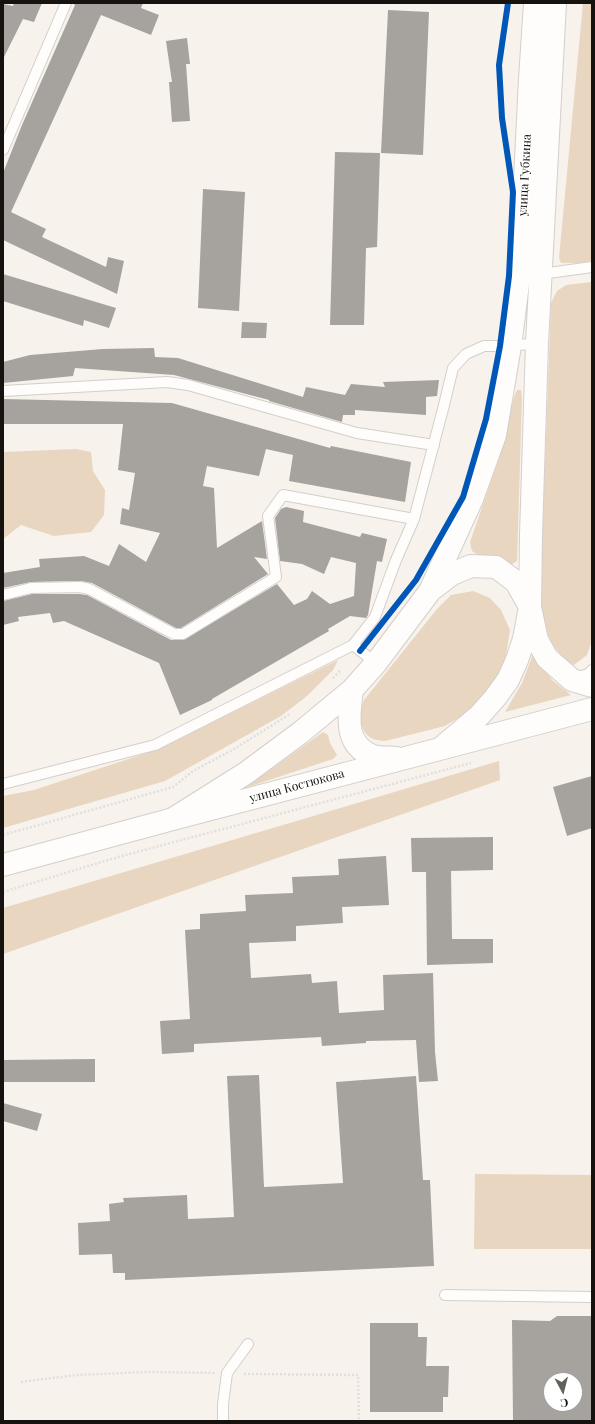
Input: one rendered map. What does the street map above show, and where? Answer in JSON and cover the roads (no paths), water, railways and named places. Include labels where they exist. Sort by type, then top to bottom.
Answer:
[{"type":"main road","name":"улица Губкина","points":[[430,591],[472,499],[495,435],[510,346],[521,260],[535,3]]},
{"type":"main road","name":"улица Губкина","points":[[530,607],[537,343],[555,3]]},
{"type":"main road","points":[[402,758],[374,756],[359,747],[351,733],[349,718],[352,690],[363,653],[430,591],[452,574],[471,566],[496,567],[516,582],[530,607],[537,640],[547,658],[582,683]]},
{"type":"main road","points":[[440,749],[479,716],[508,680],[518,660],[530,607]]},
{"type":"main road","points":[[173,819],[246,773],[300,733],[352,690]]},
{"type":"main road","name":"улица Костюкова","points":[[3,865],[402,758],[592,709]]},
{"type":"lane","points":[[3,150],[66,3]]},
{"type":"lane","points":[[541,274],[592,267]]},
{"type":"lane","points":[[3,784],[155,745],[363,653],[396,560],[414,519],[453,368],[466,354],[484,346],[510,346],[537,343]]},
{"type":"lane","points":[[3,391],[167,382],[188,385],[356,434],[434,445]]},
{"type":"lane","points":[[3,595],[31,588],[89,589],[174,634],[183,634],[276,577],[268,516],[283,494],[414,519]]},
{"type":"lane","points":[[582,683],[592,670]]},
{"type":"lane","points":[[445,1295],[592,1297]]},
{"type":"lane","points":[[223,1421],[226,1373],[248,1344]]}]
